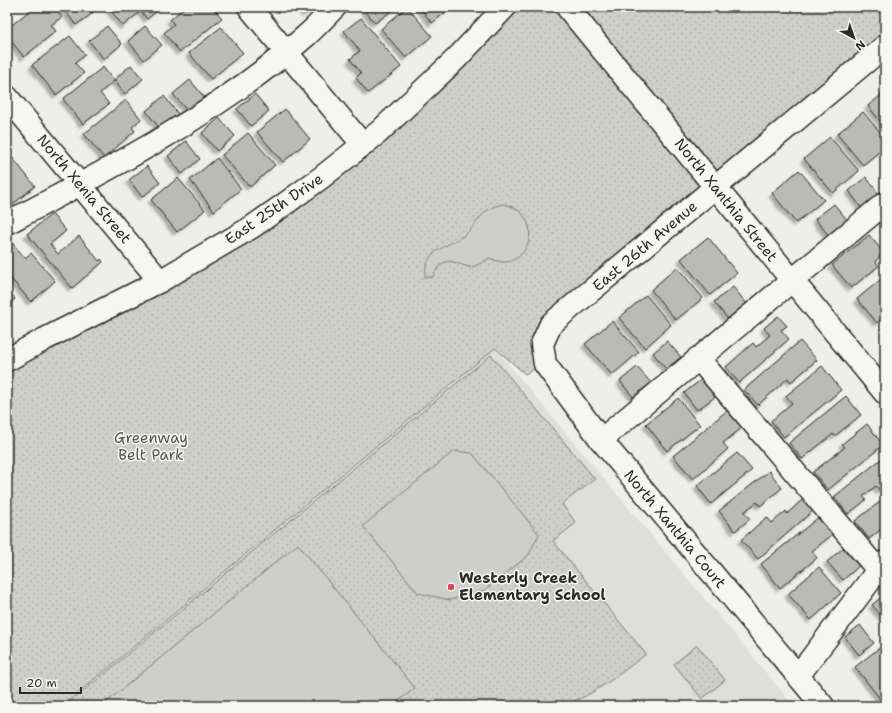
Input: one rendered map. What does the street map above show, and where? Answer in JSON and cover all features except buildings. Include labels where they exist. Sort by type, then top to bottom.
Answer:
[{"type":"street","points":[[249,7],[363,145]]},
{"type":"street","points":[[7,223],[80,184],[206,112],[286,52],[308,34],[335,7]]},
{"type":"street","name":"East 25th Drive","points":[[7,360],[160,281],[252,227],[316,182],[363,145],[409,104],[456,59],[505,7]]},
{"type":"street","name":"North Xanthia Street","points":[[567,7],[885,393]]},
{"type":"street","name":"East 26th Avenue","points":[[542,344],[551,324],[885,46]]},
{"type":"street","name":"North Xenia Street","points":[[7,96],[160,281]]},
{"type":"street","points":[[600,440],[885,203]]},
{"type":"street","name":"North Xanthia Court","points":[[542,344],[545,364],[600,440],[822,706]]},
{"type":"street","points":[[698,358],[881,566],[798,676]]},
{"type":"shaded area","name":"Westerly Creek Elementary School","points":[[495,348],[794,706],[63,706],[299,511]]},
{"type":"green space","name":"Greenway Belt Park","points":[[505,7],[885,7],[885,46],[551,324],[545,364],[525,374],[495,348],[62,706],[7,706],[7,360],[282,206]]},
{"type":"green space","points":[[504,204],[517,209],[525,217],[529,227],[530,237],[527,247],[521,255],[512,260],[501,262],[489,258],[472,267],[467,267],[449,261],[440,265],[433,277],[425,277],[425,271],[429,259],[433,254],[463,236],[489,209]]},
{"type":"green space","name":"Westerly Creek Elementary School","points":[[491,355],[595,479],[562,504],[576,523],[553,541],[646,654],[596,690],[563,706],[65,706]]},
{"type":"green space","points":[[454,451],[472,453],[539,534],[528,556],[483,591],[450,600],[418,593],[363,526]]},
{"type":"green space","points":[[298,544],[415,688],[392,706],[102,706]]},
{"type":"green space","points":[[697,645],[725,680],[702,699],[674,664]]},
{"type":"place","name":"Westerly Creek Elementary School","points":[[451,587]]}]
